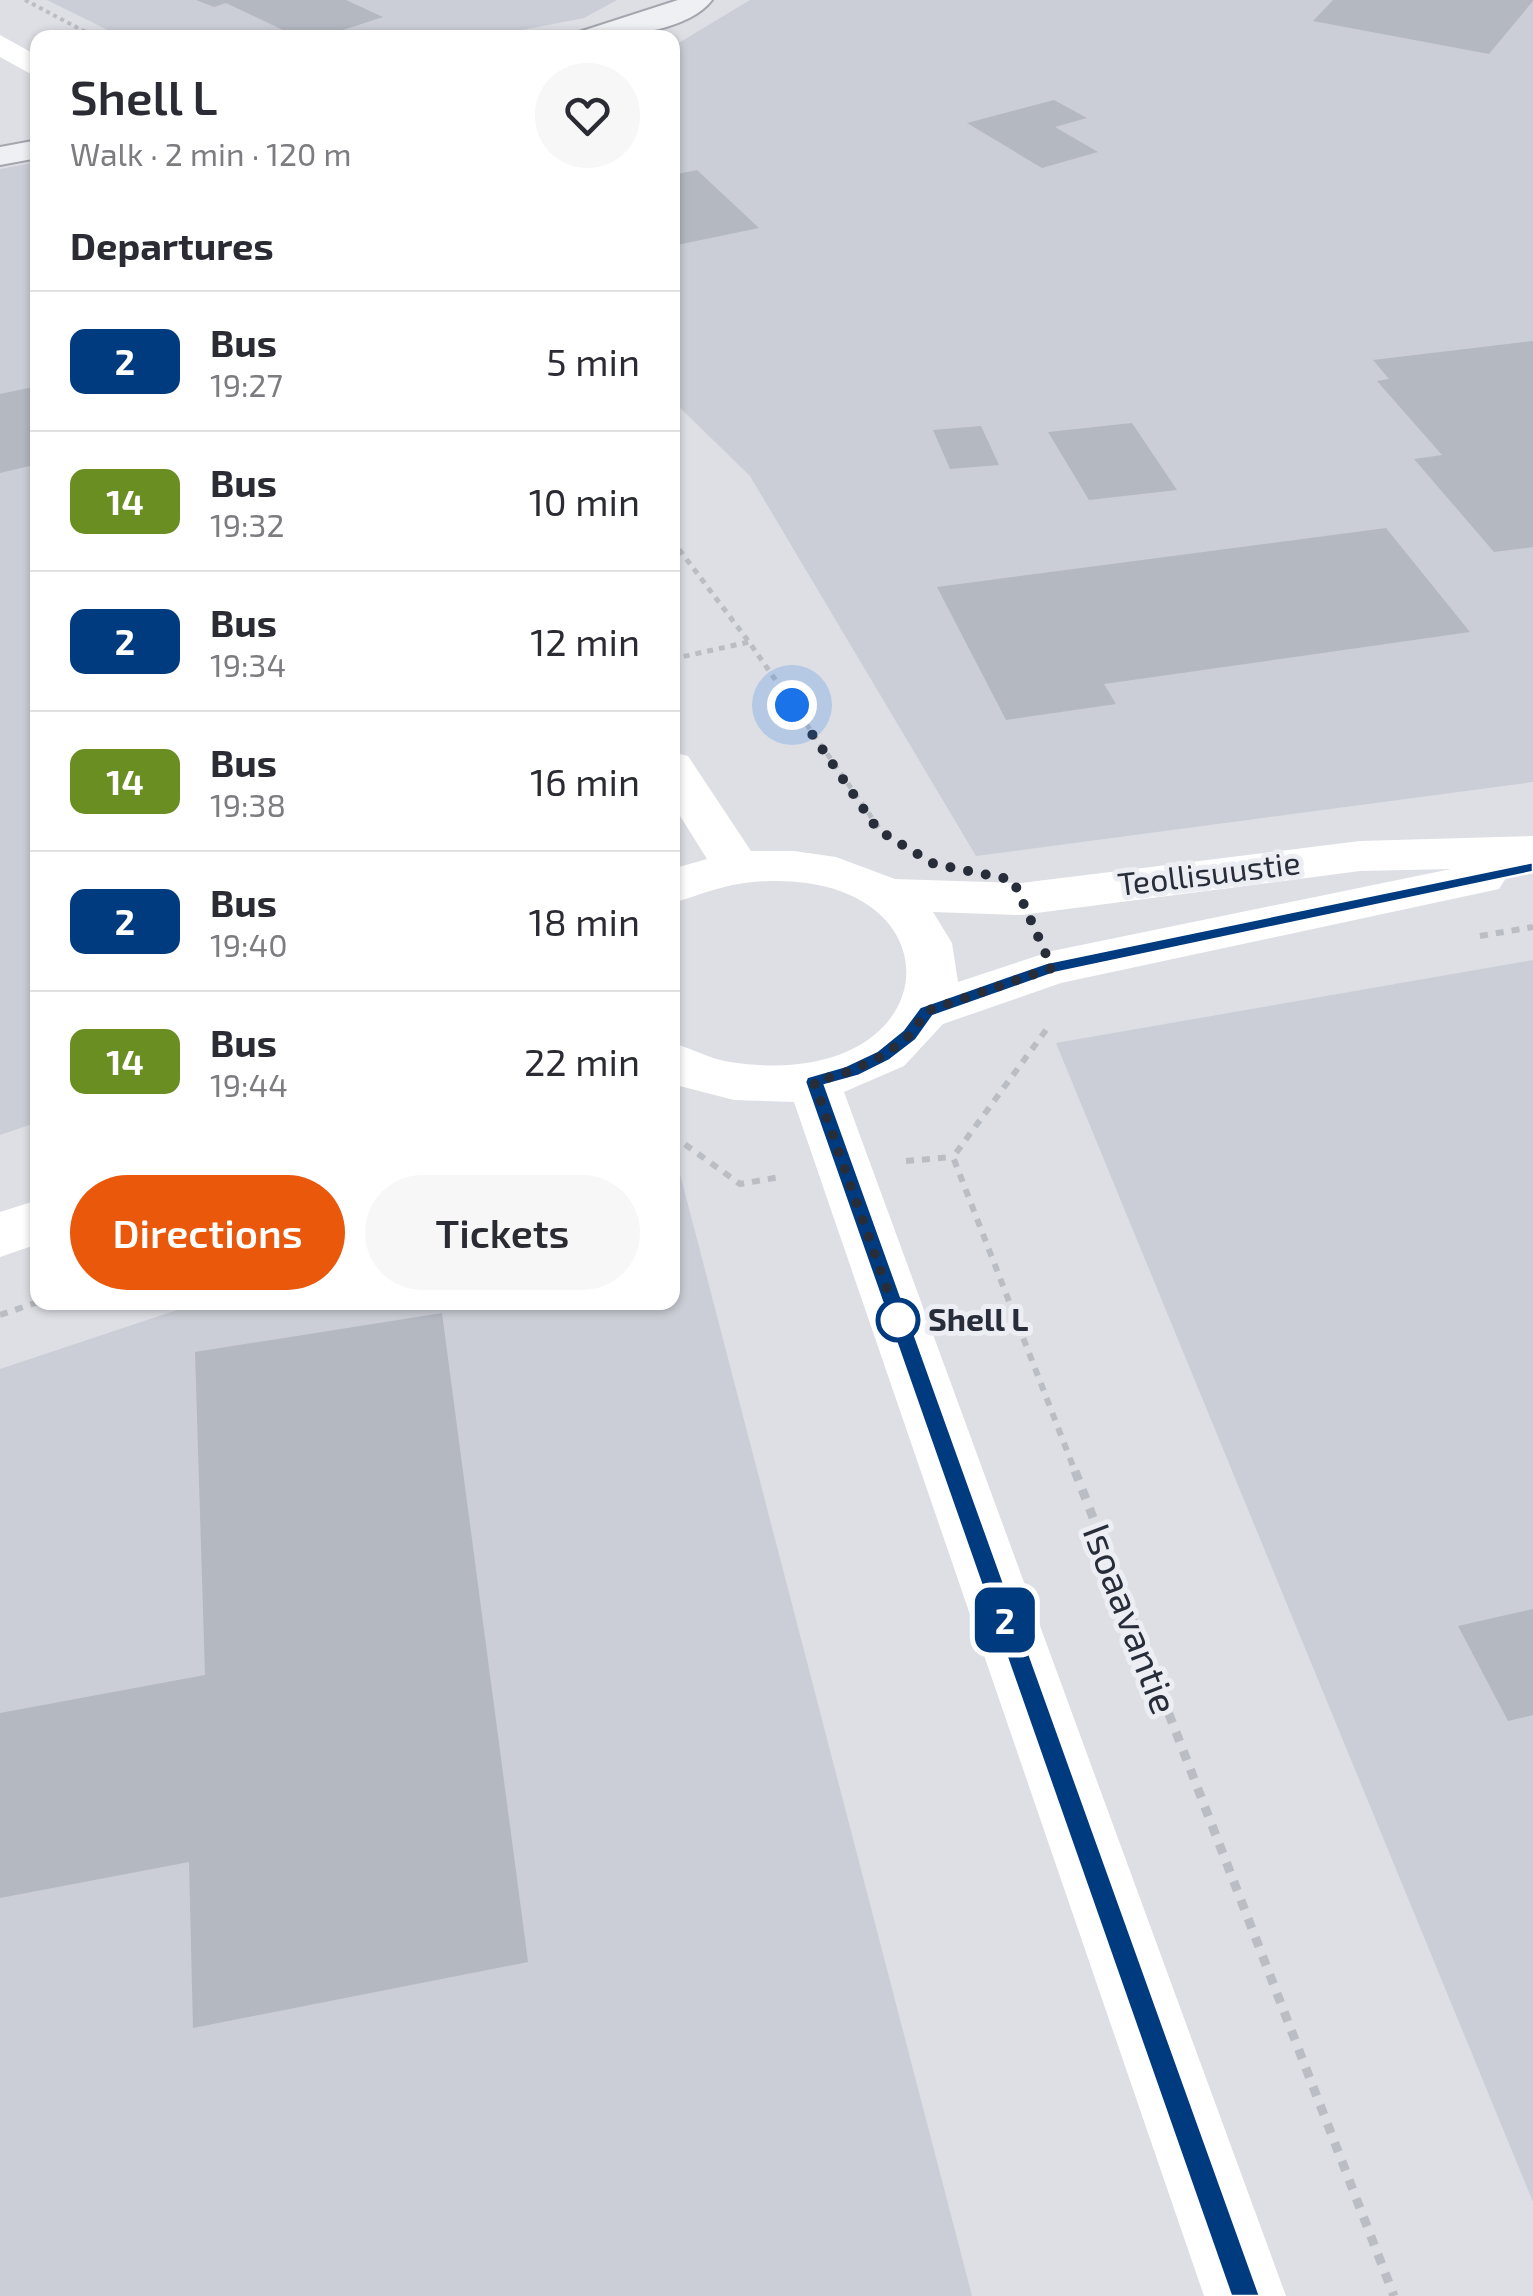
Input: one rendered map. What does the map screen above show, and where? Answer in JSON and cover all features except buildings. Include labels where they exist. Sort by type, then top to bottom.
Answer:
[{"type":"main road","points":[[0,44],[30,64]]},
{"type":"main road","points":[[680,778],[736,866]]},
{"type":"main road","name":"Teollisuustie","points":[[886,894],[1020,899],[1360,856],[1533,851]]},
{"type":"main road","points":[[680,884],[736,866],[790,864],[841,874],[886,894],[918,924],[934,960],[935,986],[927,1011],[910,1035],[884,1055],[851,1071],[814,1082],[766,1085],[718,1079],[680,1064]]},
{"type":"main road","name":"Teollisuustie","points":[[927,1011],[1052,968],[1533,868]]},
{"type":"main road","points":[[814,1082],[1245,2296]]},
{"type":"main road","points":[[0,1235],[30,1225]]},
{"type":"street","points":[[616,30],[678,12],[698,0]]},
{"type":"street","points":[[0,156],[30,150]]},
{"type":"path","points":[[25,0],[82,30]]},
{"type":"path","points":[[680,551],[749,642],[878,830],[892,838]]},
{"type":"path","points":[[680,656],[749,642]]},
{"type":"path","name":"Isoaavantie","points":[[1052,968],[1068,998],[953,1156],[1394,2296]]},
{"type":"path","points":[[0,1315],[30,1305]]},
{"type":"shaded area","points":[[47,0],[617,0],[584,18],[522,30],[108,30]]},
{"type":"shaded area","points":[[750,0],[1533,0],[1533,782],[976,856],[750,476],[680,408],[680,42]]},
{"type":"shaded area","points":[[30,163],[30,1125],[0,1135],[0,169]]},
{"type":"shaded area","points":[[1533,960],[1533,2202],[1056,1043]]},
{"type":"shaded area","points":[[680,1174],[972,2296],[0,2296],[0,1369],[177,1310],[680,1310]]},
{"type":"bus line","name":"2","points":[[1245,2296],[814,1082],[851,1071],[884,1055],[910,1035],[927,1011],[1052,968],[1533,868]]},
{"type":"place","name":"Shell L","points":[[898,1320]]},
{"type":"route","points":[[792,705],[878,830],[934,864],[1013,880],[1052,968],[927,1011],[910,1035],[884,1055],[851,1071],[814,1082],[898,1320]]}]
